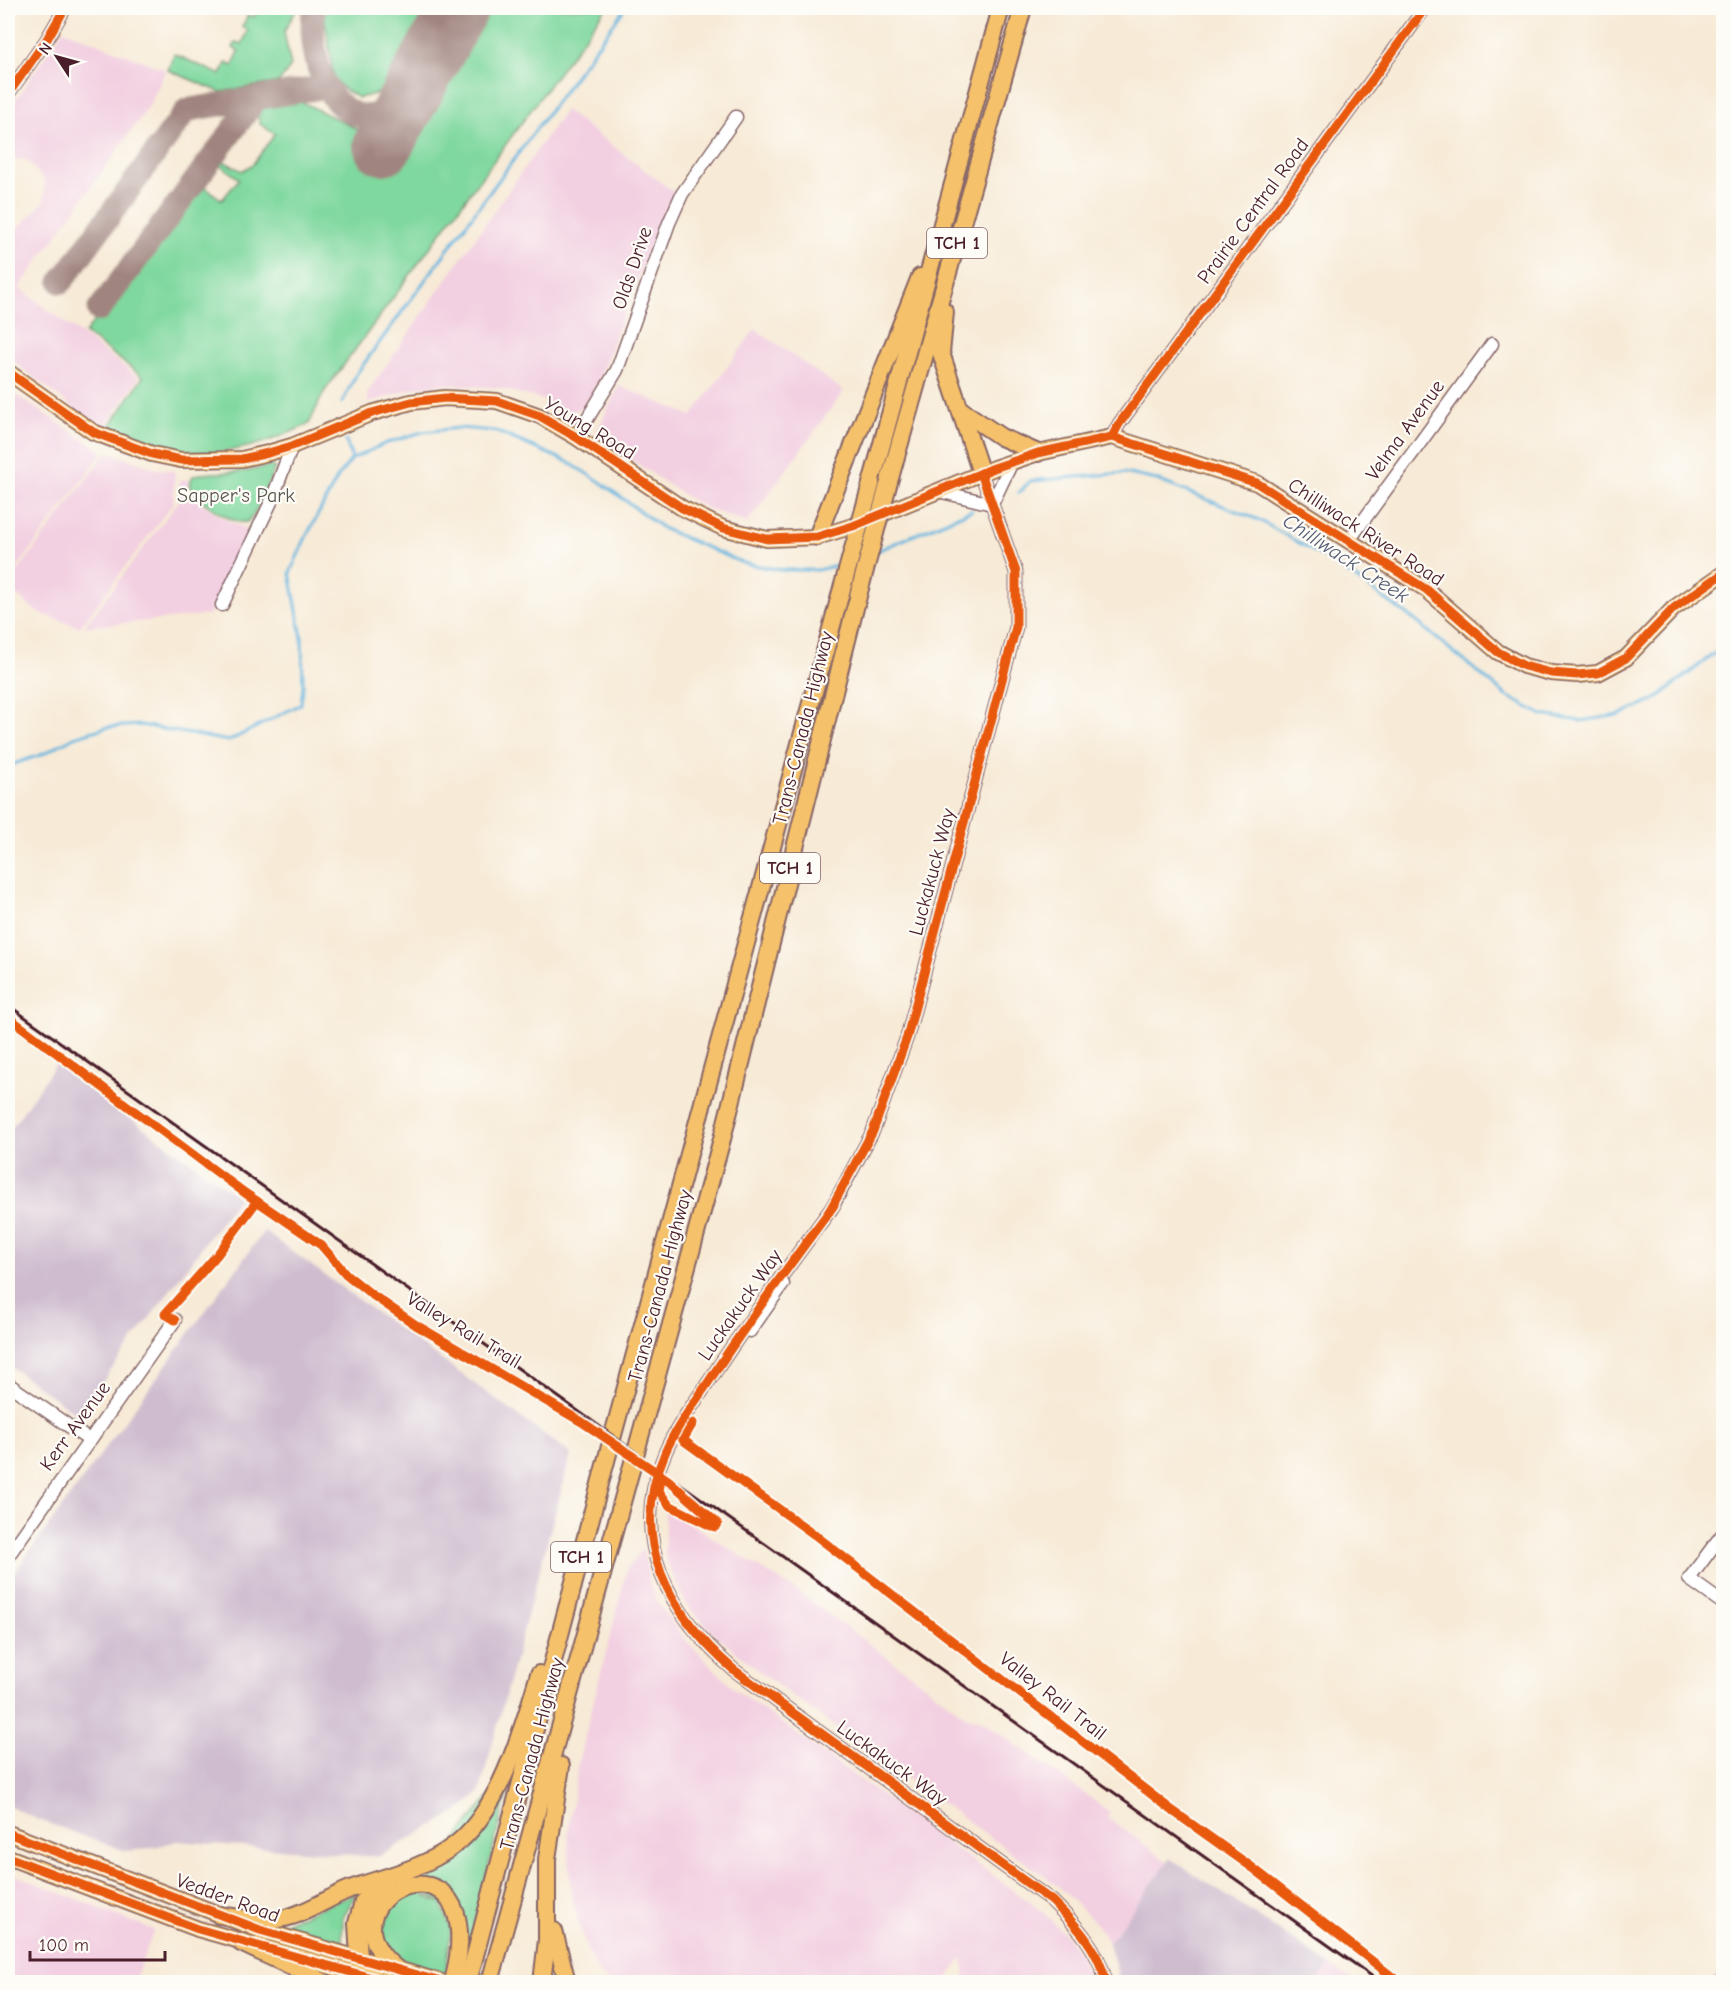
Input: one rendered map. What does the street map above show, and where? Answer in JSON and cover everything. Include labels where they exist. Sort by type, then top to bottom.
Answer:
[{"type":"highway","name":"TCH 1","points":[[966,136],[1001,8]]},
{"type":"highway","name":"TCH 1","points":[[986,142],[1023,8]]},
{"type":"highway","name":"Trans-Canada Highway","points":[[468,1983],[606,1461],[966,136]]},
{"type":"highway","points":[[817,537],[927,258],[966,136]]},
{"type":"highway","name":"Trans-Canada Highway","points":[[490,1983],[722,1139],[858,596],[986,142]]},
{"type":"highway","points":[[981,473],[941,353],[945,312],[986,142]]},
{"type":"highway","points":[[961,410],[1001,437],[1038,453]]},
{"type":"highway","points":[[219,1915],[268,1921],[291,1917],[340,1893],[391,1876],[452,1847],[479,1821],[502,1780],[536,1684],[606,1461]]},
{"type":"highway","points":[[542,1983],[546,1959],[547,1859],[556,1788],[598,1592]]},
{"type":"highway","points":[[380,1981],[359,1959],[359,1912],[367,1897],[391,1876]]},
{"type":"highway","points":[[398,1970],[378,1951],[372,1930],[373,1918],[383,1900],[392,1892],[402,1887],[420,1885],[447,1897],[458,1915],[459,1954],[453,1983]]},
{"type":"highway","points":[[548,1902],[560,1962],[567,1983]]},
{"type":"highway","points":[[241,1943],[324,1983]]},
{"type":"main road","name":"Young Road","points":[[8,372],[93,432],[152,454],[181,460],[242,459],[292,446],[372,413],[411,402],[445,398],[496,401],[540,416],[576,437],[682,508],[723,528],[767,539],[817,537],[854,526],[981,473]]},
{"type":"main road","name":"Chilliwack River Road","points":[[981,473],[1038,453],[1112,437],[1257,483],[1350,539],[1427,590],[1498,652],[1524,666],[1560,674],[1598,673],[1626,658],[1674,608],[1724,573]]},
{"type":"main road","name":"Vedder Road","points":[[8,1833],[219,1915],[300,1943],[440,1982]]},
{"type":"main road","name":"Vedder Road","points":[[8,1857],[241,1943],[380,1981]]},
{"type":"street","points":[[8,94],[47,39],[65,8]]},
{"type":"street","name":"Prairie Central Road","points":[[1112,437],[1119,424],[1425,8]]},
{"type":"street","name":"Olds Drive","points":[[576,437],[617,370],[669,223],[682,194],[736,117]]},
{"type":"street","name":"Velma Avenue","points":[[1350,539],[1492,344]]},
{"type":"street","points":[[222,605],[271,502],[292,446]]},
{"type":"street","points":[[936,490],[992,504],[1012,462]]},
{"type":"street","name":"Luckakuck Way","points":[[981,473],[1016,572],[1016,627],[907,1037],[873,1131],[834,1205],[768,1309],[706,1386],[665,1453],[651,1502],[656,1558],[664,1586],[681,1616],[708,1647],[734,1670],[1052,1901],[1090,1942],[1102,1967],[1106,1983]]},
{"type":"street","name":"Kerr Avenue","points":[[8,1556],[175,1320]]},
{"type":"street","points":[[8,1384],[89,1440]]},
{"type":"street","points":[[1724,1532],[1689,1579],[1724,1604]]},
{"type":"street","points":[[1720,1983],[1724,1978]]},
{"type":"shaded area","points":[[63,30],[166,70],[149,106],[19,288],[139,378],[106,425],[80,413],[8,357],[8,233],[22,224],[44,202],[45,181],[27,160],[8,159],[8,111]]},
{"type":"shaded area","points":[[565,110],[675,193],[660,221],[593,394],[581,409],[568,412],[544,400],[499,388],[445,384],[418,387],[368,403],[367,393]]},
{"type":"shaded area","points":[[755,329],[844,391],[747,523],[706,508],[687,497],[595,435],[619,386],[692,416]]},
{"type":"shaded area","points":[[8,390],[103,452],[8,580]]},
{"type":"shaded area","points":[[107,452],[157,469],[175,471],[173,503],[80,627],[38,613],[8,588],[8,584]]},
{"type":"shaded area","points":[[188,479],[187,494],[228,521],[251,531],[209,615],[84,627],[178,502],[180,480]]},
{"type":"shaded area","points":[[56,1064],[239,1197],[78,1415],[8,1365],[8,1133]]},
{"type":"shaded area","points":[[264,1231],[571,1454],[479,1793],[458,1811],[378,1857],[177,1841],[148,1849],[126,1851],[39,1820],[8,1805],[8,1581]]},
{"type":"shaded area","points":[[665,1508],[800,1593],[969,1718],[980,1719],[1110,1812],[1107,1817],[1168,1862],[1109,1943],[1094,1921],[1057,1885],[769,1679],[713,1633],[686,1604],[665,1558]]},
{"type":"shaded area","points":[[643,1549],[650,1585],[658,1604],[682,1636],[733,1688],[1042,1911],[1065,1934],[1079,1953],[1091,1982],[965,1982],[963,1958],[945,1982],[609,1982],[600,1975],[587,1950],[571,1895],[568,1835],[578,1763],[627,1569]]},
{"type":"shaded area","points":[[1170,1858],[1330,1965],[1317,1982],[1120,1982],[1109,1943]]},
{"type":"shaded area","points":[[8,1872],[154,1930],[134,1982],[8,1982]]},
{"type":"shaded area","points":[[1330,1965],[1355,1982],[1317,1982]]},
{"type":"green space","points":[[259,8],[297,8],[284,32],[291,66],[279,82],[220,92],[168,70],[174,54],[221,75],[226,63],[233,66],[239,51],[233,48],[236,42],[242,44],[248,30],[242,27],[248,15],[254,17]]},
{"type":"green space","points":[[323,8],[439,8],[394,89],[359,98],[346,91],[334,79]]},
{"type":"green space","points":[[474,8],[606,8],[324,392],[309,424],[256,445],[209,452],[187,451],[163,446],[109,427],[143,377],[85,333],[198,182],[222,200],[239,179],[215,161],[217,158],[242,171],[253,164],[275,134],[260,124],[256,108],[298,100],[357,129],[393,153]]},
{"type":"green space","name":"Sapper's Park","points":[[270,466],[275,468],[255,513],[247,522],[241,522],[214,510],[198,497],[189,485],[193,476],[199,474],[248,471]]},
{"type":"green space","points":[[515,1764],[463,1964],[462,1914],[405,1881],[439,1860]]},
{"type":"green space","points":[[356,1893],[343,1918],[342,1943],[336,1944],[282,1928],[282,1924]]},
{"type":"green space","points":[[420,1893],[442,1904],[451,1928],[446,1974],[391,1955],[379,1929],[384,1914],[392,1903],[404,1896]]},
{"type":"waterway","points":[[342,403],[357,373],[625,8]]},
{"type":"waterway","points":[[8,179],[12,194],[8,209]]},
{"type":"waterway","name":"Chilliwack Creek","points":[[8,766],[43,754],[74,737],[107,727],[141,725],[229,741],[301,704],[302,638],[290,573],[306,537],[339,475],[352,459],[384,444],[422,432],[459,428],[495,431],[566,461],[599,481],[664,529],[743,563],[781,570],[817,570],[843,564]]},
{"type":"waterway","points":[[346,441],[352,459]]},
{"type":"waterway","name":"Chilliwack Creek","points":[[1019,493],[1030,481],[1124,473],[1157,480],[1259,520],[1334,563],[1412,618],[1507,696],[1542,715],[1581,721],[1619,715],[1653,701],[1724,646]]},
{"type":"waterway","name":"Chilliwack Creek","points":[[877,551],[972,510]]},
{"type":"taxiway","points":[[314,8],[315,55],[322,77],[333,96],[347,110],[364,116],[385,112],[409,97]]},
{"type":"taxiway","points":[[61,282],[187,110],[325,87]]},
{"type":"taxiway","points":[[99,310],[256,99]]},
{"type":"runway","points":[[383,145],[459,8]]},
{"type":"railway","points":[[8,1005],[1380,1982]]},
{"type":"cycle path","points":[[8,94],[47,39],[65,8]]},
{"type":"cycle path","points":[[1112,437],[1119,424],[1425,8]]},
{"type":"cycle path","points":[[8,372],[93,432],[152,454],[181,460],[242,459],[268,453],[292,446],[372,413],[411,402],[445,398],[497,401],[540,416],[576,437],[682,508],[723,528],[767,539],[817,537],[853,526],[994,468],[1038,453],[1112,437],[1257,483],[1427,590],[1498,652],[1524,666],[1551,673],[1577,675],[1598,673],[1626,658],[1674,608],[1724,573]]},
{"type":"cycle path","points":[[829,1212],[873,1131],[907,1037],[1016,627],[1016,572],[981,473]]},
{"type":"cycle path","name":"Valley Rail Trail","points":[[8,1017],[245,1193],[321,1245],[346,1274],[371,1294],[416,1325],[582,1422],[668,1480],[718,1524],[715,1527],[711,1526],[669,1505],[659,1491],[661,1480]]},
{"type":"cycle path","points":[[175,1320],[165,1314],[217,1255],[257,1201]]},
{"type":"cycle path","points":[[834,1205],[744,1329],[670,1442],[654,1485],[651,1516],[653,1545],[661,1573],[690,1625],[734,1670],[1052,1901],[1092,1948],[1106,1982]]},
{"type":"cycle path","name":"Valley Rail Trail","points":[[693,1423],[683,1440],[815,1535],[1399,1982]]},
{"type":"cycle path","points":[[8,1833],[260,1930],[441,1982]]},
{"type":"cycle path","points":[[8,1857],[198,1929],[386,1982]]}]
